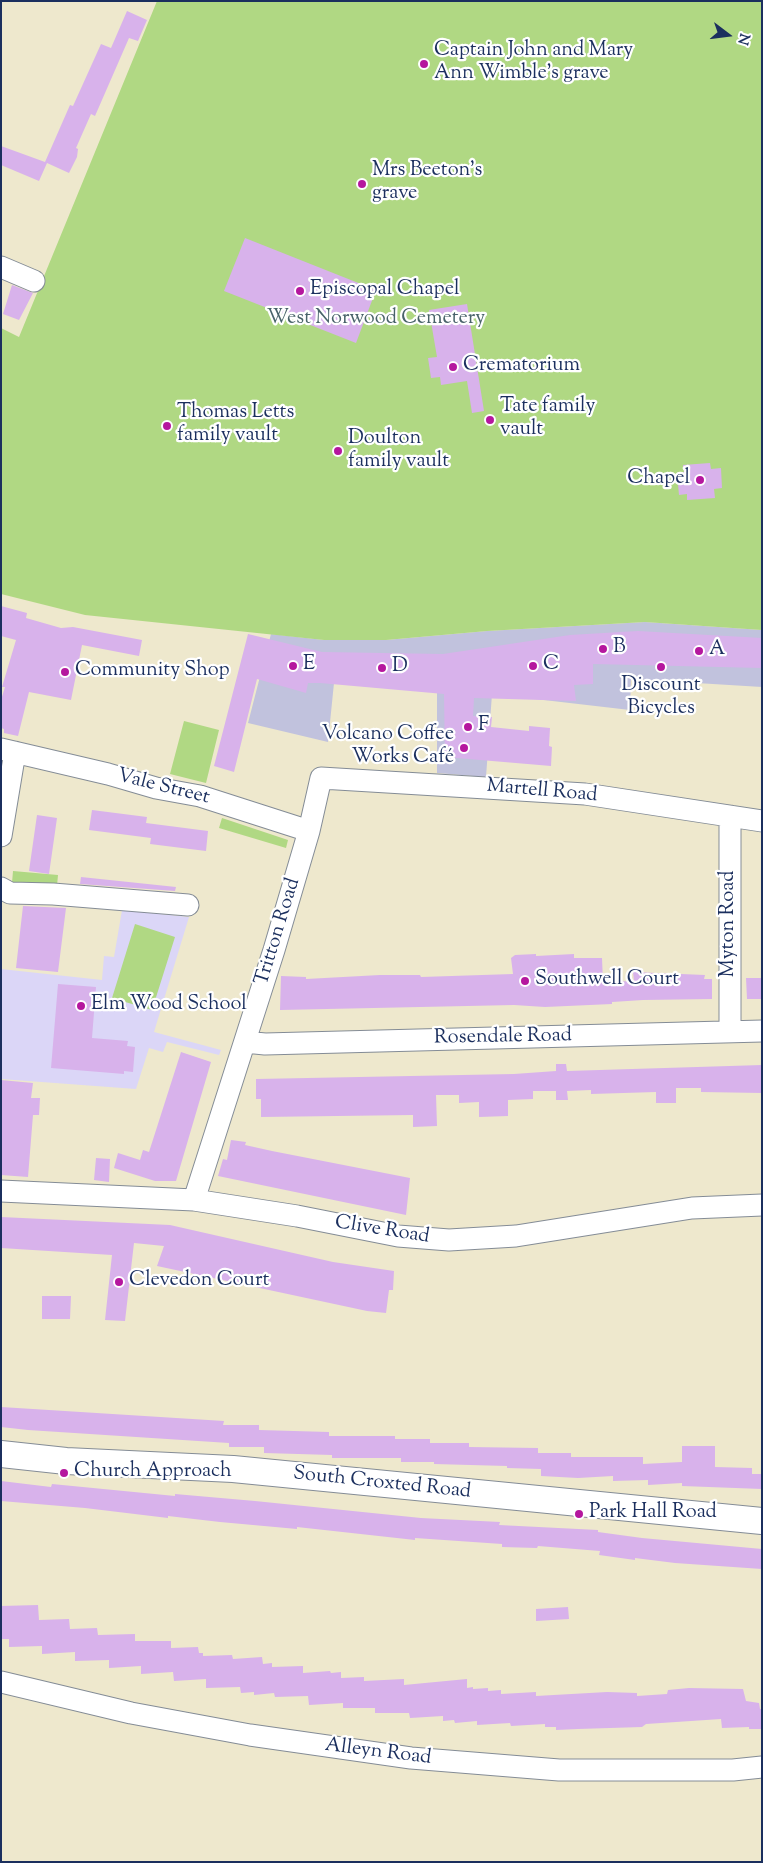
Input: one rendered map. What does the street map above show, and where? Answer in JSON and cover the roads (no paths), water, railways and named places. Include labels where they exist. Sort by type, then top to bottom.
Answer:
[{"type":"main road","name":"South Croxted Road","points":[[1,1454],[66,1461],[233,1469],[762,1521]]},
{"type":"street","points":[[1,267],[34,281]]},
{"type":"street","points":[[1,836],[8,751]]},
{"type":"street","name":"Vale Street","points":[[8,751],[156,788],[200,796],[309,831]]},
{"type":"street","name":"Tritton Road","points":[[194,1200],[245,1042],[309,831],[321,778]]},
{"type":"street","name":"Martell Road","points":[[321,778],[585,794],[762,821]]},
{"type":"street","name":"Myton Road","points":[[730,816],[730,1031]]},
{"type":"street","points":[[1,888],[10,893],[53,894],[188,906]]},
{"type":"street","name":"Rosendale Road","points":[[245,1042],[260,1045],[762,1031]]},
{"type":"street","name":"Clive Road","points":[[1,1191],[194,1200],[297,1216],[398,1236],[449,1240],[516,1236],[692,1208],[762,1206]]},
{"type":"street","name":"Alleyn Road","points":[[1,1682],[131,1713],[250,1735],[411,1758],[559,1770],[733,1770],[762,1767]]},
{"type":"place","name":"Captain John and Mary Ann Wimble's grave","points":[[424,64]]},
{"type":"place","name":"Mrs Beeton's grave","points":[[362,184]]},
{"type":"place","name":"Episcopal Chapel","points":[[300,291]]},
{"type":"place","name":"Crematorium","points":[[453,367]]},
{"type":"place","name":"Tate family vault","points":[[490,420]]},
{"type":"place","name":"Thomas Letts family vault","points":[[167,426]]},
{"type":"place","name":"Doulton family vault","points":[[338,451]]},
{"type":"place","name":"Chapel","points":[[700,480]]},
{"type":"place","name":"B","points":[[603,649]]},
{"type":"place","name":"A","points":[[699,651]]},
{"type":"place","name":"E","points":[[293,666]]},
{"type":"place","name":"C","points":[[533,666]]},
{"type":"place","name":"Discount Bicycles","points":[[661,667]]},
{"type":"place","name":"D","points":[[382,668]]},
{"type":"place","name":"Community Shop","points":[[65,672]]},
{"type":"place","name":"F","points":[[468,727]]},
{"type":"place","name":"Volcano Coffee Works Café","points":[[464,748]]},
{"type":"place","name":"Southwell Court","points":[[525,981]]},
{"type":"place","name":"Elm Wood School","points":[[81,1006]]},
{"type":"place","name":"Clevedon Court","points":[[119,1282]]},
{"type":"place","name":"Church Approach","points":[[64,1473]]},
{"type":"place","name":"Park Hall Road","points":[[579,1514]]},
{"type":"park label","name":"West Norwood Cemetery","points":[[376,320]]}]
